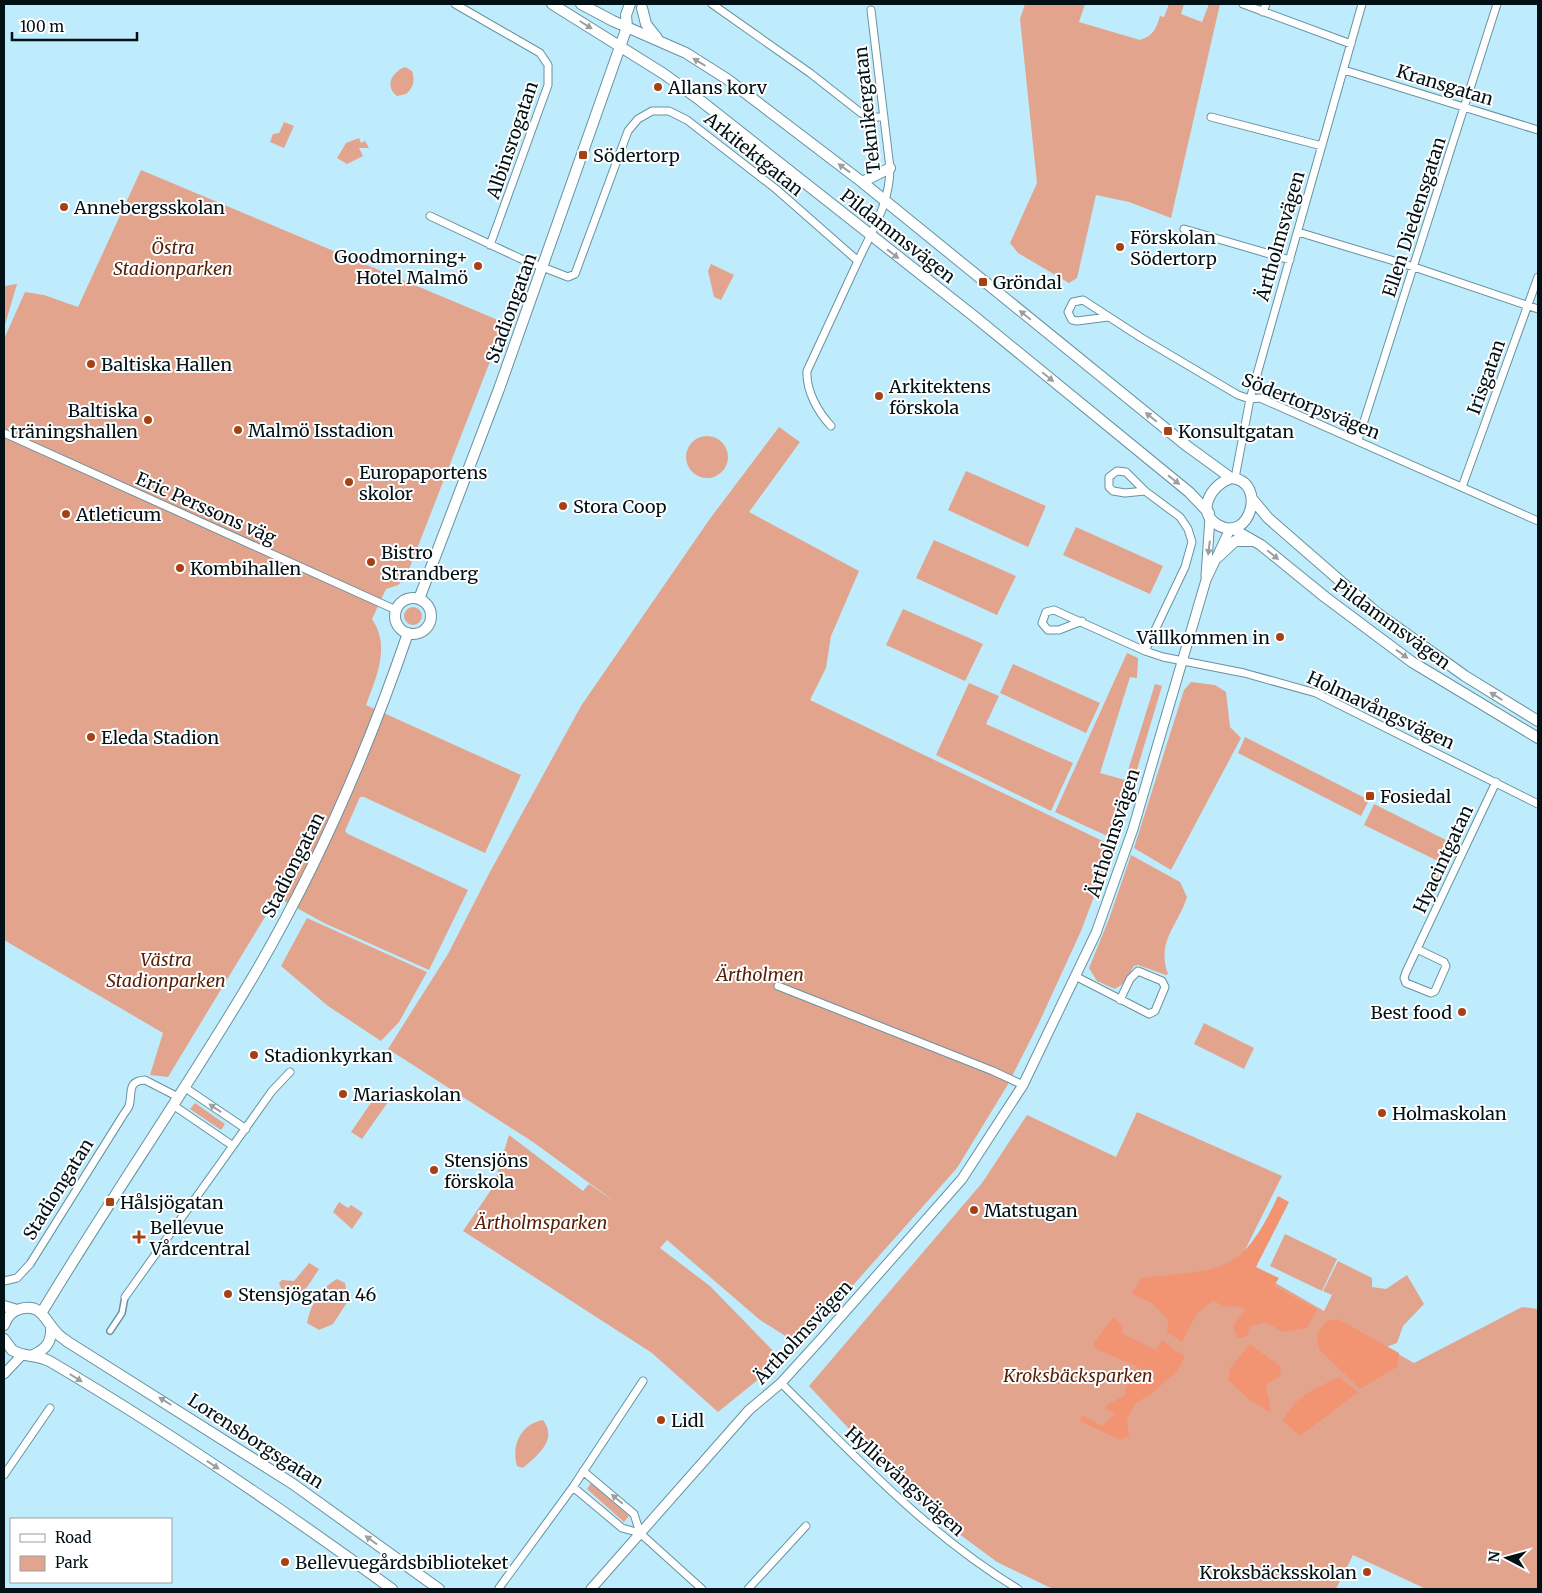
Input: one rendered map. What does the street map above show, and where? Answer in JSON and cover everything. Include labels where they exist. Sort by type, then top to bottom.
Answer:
[{"type":"main road","name":"Pildammsvägen","points":[[552,4],[664,74],[701,101],[974,317],[1189,492],[1210,515]]},
{"type":"main road","name":"Pildammsvägen","points":[[581,4],[686,53],[727,79],[862,182],[1187,446],[1233,478]]},
{"type":"main road","name":"Stadiongatan","points":[[420,599],[543,267],[627,27],[626,15],[630,4]]},
{"type":"main road","name":"Stadiongatan","points":[[627,27],[638,19],[643,6]]},
{"type":"main road","points":[[643,6],[646,24],[657,39]]},
{"type":"main road","points":[[862,182],[890,168]]},
{"type":"main road","points":[[1233,478],[1245,484],[1252,500]]},
{"type":"main road","name":"Ärtholmsvägen","points":[[1210,515],[1208,502],[1211,492],[1221,482],[1233,478]]},
{"type":"main road","name":"Pildammsvägen","points":[[1252,500],[1268,518],[1377,613],[1465,676],[1538,721]]},
{"type":"main road","name":"Ärtholmsvägen","points":[[1232,529],[1239,526],[1249,515],[1252,500]]},
{"type":"main road","points":[[1210,515],[1219,526],[1232,529]]},
{"type":"main road","name":"Pildammsvägen","points":[[1232,529],[1256,541],[1325,597],[1412,662],[1538,738]]},
{"type":"main road","points":[[1218,557],[1235,541],[1256,541]]},
{"type":"main road","points":[[408,599],[420,599],[429,608],[430,623],[423,631],[408,633],[396,622],[396,610],[402,602],[408,599]]},
{"type":"main road","name":"Stadiongatan","points":[[42,1312],[257,969],[317,856],[381,712],[408,633]]},
{"type":"main road","points":[[4,1306],[18,1310],[33,1308],[42,1312]]},
{"type":"main road","points":[[4,1324],[7,1317],[18,1310]]},
{"type":"main road","name":"Lorensborgsgatan","points":[[42,1312],[51,1326],[68,1342],[293,1484],[439,1589]]},
{"type":"main road","points":[[33,1355],[45,1348],[49,1342],[51,1326]]},
{"type":"main road","points":[[4,1342],[12,1350],[22,1355],[33,1355],[50,1361],[160,1430],[300,1523],[392,1589]]},
{"type":"street","name":"Albinsrogatan","points":[[455,4],[540,53],[548,68],[548,85],[490,245]]},
{"type":"street","points":[[712,4],[810,73],[861,114],[872,117],[884,117]]},
{"type":"street","points":[[1243,4],[1351,44]]},
{"type":"street","points":[[1263,12],[1266,4]]},
{"type":"street","name":"Ärtholmsvägen","points":[[1233,478],[1250,399],[1362,4]]},
{"type":"street","name":"Ellen Diedensgatan","points":[[1358,440],[1497,4]]},
{"type":"street","name":"Teknikergatan","points":[[858,261],[886,202],[890,184],[890,168],[871,10]]},
{"type":"street","name":"Kransgatan","points":[[1344,70],[1466,106],[1538,130]]},
{"type":"street","name":"Arkitektgatan","points":[[430,216],[490,245],[543,267],[568,277],[575,274],[628,131],[642,116],[658,110],[677,114],[687,120],[776,189],[858,261]]},
{"type":"street","points":[[1211,117],[1322,146]]},
{"type":"street","points":[[1184,229],[1290,260]]},
{"type":"street","points":[[1298,232],[1414,267],[1538,309]]},
{"type":"street","points":[[831,426],[818,413],[807,378],[808,371],[858,261]]},
{"type":"street","name":"Irisgatan","points":[[1462,487],[1538,277]]},
{"type":"street","name":"Södertorpsvägen","points":[[1108,317],[1077,321],[1069,316],[1069,306],[1078,299],[1083,300],[1238,395],[1250,399],[1260,398],[1538,521]]},
{"type":"street","name":"Eric Perssons väg","points":[[4,433],[396,610]]},
{"type":"street","points":[[1082,621],[1053,631],[1048,630],[1042,623],[1043,616],[1050,610],[1082,621],[1144,651],[1185,568],[1192,542],[1188,529],[1180,517],[1145,490],[1126,472],[1117,471],[1109,477],[1109,486],[1113,491],[1145,490]]},
{"type":"street","name":"Ärtholmsvägen","points":[[1206,580],[1210,515]]},
{"type":"street","name":"Ärtholmsvägen","points":[[590,1589],[750,1410],[781,1383],[884,1270],[962,1179],[1023,1085],[1077,977],[1096,933],[1133,829],[1206,580],[1218,557],[1222,542],[1232,529]]},
{"type":"street","name":"Holmavångsvägen","points":[[1144,651],[1182,661],[1244,673],[1316,693],[1538,804]]},
{"type":"street","name":"Hyacintgatan","points":[[1417,949],[1444,962],[1446,966],[1435,991],[1431,994],[1406,983],[1404,978],[1417,949],[1496,782]]},
{"type":"street","points":[[1077,977],[1120,1000],[1152,1014],[1165,987],[1162,981],[1138,971],[1133,974],[1120,1000]]},
{"type":"street","points":[[778,986],[993,1071],[1023,1085]]},
{"type":"street","points":[[110,1331],[122,1313],[125,1297],[282,1078],[290,1072]]},
{"type":"street","name":"Stadiongatan","points":[[4,1281],[12,1280],[23,1273],[122,1117],[129,1105],[130,1091],[134,1084],[145,1080],[175,1101]]},
{"type":"street","points":[[184,1087],[246,1129]]},
{"type":"street","points":[[175,1101],[233,1146]]},
{"type":"street","points":[[4,1374],[22,1355]]},
{"type":"street","points":[[499,1588],[573,1487],[643,1380]]},
{"type":"street","name":"Hyllievångsvägen","points":[[781,1383],[906,1506],[975,1562],[1018,1589]]},
{"type":"street","points":[[4,1475],[50,1408]]},
{"type":"street","points":[[583,1471],[634,1514],[640,1534]]},
{"type":"street","points":[[573,1487],[622,1528],[640,1534],[702,1589]]},
{"type":"street","points":[[748,1589],[806,1526]]},
{"type":"green space","points":[[1025,4],[1085,4],[1079,22],[1140,40],[1153,31],[1160,16],[1164,17],[1169,4],[1184,4],[1181,14],[1202,22],[1209,4],[1220,4],[1171,218],[1129,202],[1096,195],[1077,278],[1069,283],[1018,253],[1010,243],[1037,183],[1020,19]]},
{"type":"green space","points":[[405,67],[412,71],[413,83],[411,89],[406,94],[397,96],[391,88],[391,80],[396,72]]},
{"type":"green space","points":[[284,122],[294,126],[284,148],[270,142],[273,134],[279,133]]},
{"type":"green space","points":[[359,138],[361,143],[365,141],[369,148],[359,148],[363,156],[347,164],[337,158],[346,143]]},
{"type":"green space","points":[[141,170],[505,323],[406,577],[398,585],[386,589],[372,619],[378,630],[381,651],[377,673],[366,705],[521,775],[485,853],[364,797],[360,797],[345,831],[348,834],[468,890],[429,970],[324,923],[277,897],[168,1077],[150,1075],[163,1033],[4,940],[4,339],[25,292],[44,295],[78,307]]},
{"type":"green space","points":[[711,264],[734,275],[721,300],[714,297],[708,271]]},
{"type":"green space","points":[[17,284],[4,328],[4,286]]},
{"type":"green space","name":"Ärtholmen","points":[[779,427],[800,442],[749,512],[859,571],[831,636],[826,668],[810,700],[1113,846],[1081,931],[1038,1025],[1007,1086],[957,1168],[800,1345],[760,1320],[667,1240],[660,1248],[710,1286],[782,1360],[718,1412],[652,1353],[463,1231],[493,1187],[509,1135],[583,1191],[589,1184],[618,1204],[533,1142],[388,1049],[448,954],[491,870],[581,706],[709,520]]},
{"type":"green space","points":[[711,436],[719,439],[725,445],[728,457],[725,469],[719,475],[703,478],[695,475],[689,469],[686,453],[689,445],[695,439]]},
{"type":"green space","points":[[966,471],[1046,506],[1028,547],[948,510]]},
{"type":"green space","points":[[1076,527],[1163,566],[1150,594],[1063,555]]},
{"type":"green space","points":[[934,540],[1016,576],[997,615],[916,578]]},
{"type":"green space","points":[[413,607],[419,610],[422,616],[419,622],[413,625],[407,622],[404,616],[407,610]]},
{"type":"green space","points":[[903,609],[983,644],[965,681],[886,645]]},
{"type":"green space","points":[[1127,653],[1138,658],[1137,678],[1130,677],[1100,773],[1125,780],[1155,684],[1162,686],[1116,840],[1055,812]]},
{"type":"green space","points":[[1013,664],[1100,703],[1086,733],[1000,693]]},
{"type":"green space","points":[[1191,682],[1215,685],[1226,692],[1230,727],[1241,738],[1171,870],[1134,848],[1184,690]]},
{"type":"green space","points":[[969,683],[999,696],[986,724],[1073,763],[1051,811],[936,755]]},
{"type":"green space","points":[[1245,737],[1369,800],[1361,816],[1238,753]]},
{"type":"green space","points":[[1374,804],[1456,845],[1436,887],[1430,884],[1440,862],[1364,825]]},
{"type":"green space","points":[[1131,855],[1180,882],[1187,897],[1166,943],[1165,962],[1168,974],[1166,975],[1138,965],[1134,966],[1124,983],[1115,989],[1097,981],[1089,968],[1109,919]]},
{"type":"green space","points":[[307,918],[427,972],[399,1022],[381,1041],[328,1006],[281,966]]},
{"type":"green space","points":[[1204,1023],[1254,1048],[1244,1069],[1194,1044]]},
{"type":"green space","points":[[377,1094],[388,1102],[362,1139],[351,1132]]},
{"type":"green space","points":[[195,1103],[225,1124],[221,1130],[190,1109]]},
{"type":"green space","name":"Kroksbäcksparken","points":[[1137,1112],[1282,1176],[1239,1262],[1324,1311],[1332,1295],[1323,1291],[1338,1261],[1372,1278],[1372,1287],[1386,1289],[1407,1275],[1424,1304],[1403,1326],[1397,1343],[1386,1347],[1414,1363],[1522,1307],[1538,1309],[1538,1589],[1426,1589],[1353,1555],[1336,1589],[1053,1589],[997,1562],[920,1505],[809,1386],[982,1183],[1027,1115],[1116,1157]]},
{"type":"green space","points":[[339,1202],[348,1208],[351,1205],[363,1213],[352,1229],[333,1212]]},
{"type":"green space","points":[[1285,1234],[1337,1259],[1322,1291],[1270,1266]]},
{"type":"green space","points":[[309,1263],[319,1269],[305,1289],[293,1297],[281,1288],[279,1283],[282,1280],[294,1281]]},
{"type":"green space","points":[[337,1279],[345,1283],[348,1301],[333,1324],[319,1330],[307,1323],[311,1309],[321,1292]]},
{"type":"green space","points":[[543,1420],[548,1434],[544,1447],[523,1468],[517,1466],[515,1451],[520,1437],[529,1426]]},
{"type":"green space","points":[[591,1483],[629,1516],[624,1522],[587,1489]]},
{"type":"shaded area","points":[[1278,1196],[1289,1202],[1256,1267],[1279,1278],[1274,1286],[1317,1309],[1307,1328],[1282,1332],[1266,1322],[1250,1326],[1248,1334],[1244,1338],[1237,1338],[1233,1325],[1245,1311],[1241,1307],[1224,1306],[1213,1301],[1197,1313],[1182,1342],[1167,1332],[1168,1320],[1152,1303],[1132,1294],[1141,1278],[1191,1273],[1210,1269],[1226,1264],[1240,1255],[1265,1222]]},
{"type":"shaded area","points":[[1113,1317],[1124,1327],[1121,1333],[1156,1350],[1162,1340],[1185,1357],[1176,1372],[1150,1395],[1137,1402],[1127,1418],[1129,1436],[1120,1440],[1080,1421],[1082,1415],[1102,1426],[1115,1413],[1104,1408],[1125,1395],[1126,1386],[1138,1373],[1137,1366],[1098,1350],[1093,1344]]},
{"type":"shaded area","points":[[1338,1319],[1399,1353],[1397,1367],[1360,1389],[1319,1349],[1317,1334],[1327,1321]]},
{"type":"shaded area","points":[[1250,1344],[1281,1367],[1280,1376],[1266,1385],[1270,1412],[1251,1401],[1228,1380],[1230,1368]]},
{"type":"shaded area","points":[[1339,1377],[1358,1392],[1300,1436],[1283,1421],[1288,1412],[1300,1399],[1314,1389]]},
{"type":"place","name":"Allans korv","points":[[658,87]]},
{"type":"place","name":"Södertorp","points":[[583,155]]},
{"type":"place","name":"Annebergsskolan","points":[[64,207]]},
{"type":"place","name":"Förskolan Södertorp","points":[[1120,247]]},
{"type":"place","name":"Goodmorning+ Hotel Malmö","points":[[478,266]]},
{"type":"place","name":"Gröndal","points":[[983,282]]},
{"type":"place","name":"Baltiska Hallen","points":[[91,364]]},
{"type":"place","name":"Arkitektens förskola","points":[[879,396]]},
{"type":"place","name":"Baltiska träningshallen","points":[[148,420]]},
{"type":"place","name":"Malmö Isstadion","points":[[238,430]]},
{"type":"place","name":"Konsultgatan","points":[[1168,431]]},
{"type":"place","name":"Europaportens skolor","points":[[349,482]]},
{"type":"place","name":"Stora Coop","points":[[563,506]]},
{"type":"place","name":"Atleticum","points":[[66,514]]},
{"type":"place","name":"Bistro Strandberg","points":[[371,562]]},
{"type":"place","name":"Kombihallen","points":[[180,568]]},
{"type":"place","name":"Vällkommen in","points":[[1280,637]]},
{"type":"place","name":"Eleda Stadion","points":[[91,737]]},
{"type":"place","name":"Fosiedal","points":[[1370,796]]},
{"type":"place","name":"Best food","points":[[1462,1012]]},
{"type":"place","name":"Stadionkyrkan","points":[[254,1055]]},
{"type":"place","name":"Mariaskolan","points":[[343,1094]]},
{"type":"place","name":"Holmaskolan","points":[[1382,1113]]},
{"type":"place","name":"Stensjöns förskola","points":[[434,1170]]},
{"type":"place","name":"Hålsjögatan","points":[[110,1202]]},
{"type":"place","name":"Matstugan","points":[[974,1210]]},
{"type":"place","name":"Bellevue Vårdcentral","points":[[139,1237]]},
{"type":"place","name":"Stensjögatan 46","points":[[228,1294]]},
{"type":"place","name":"Lidl","points":[[661,1420]]},
{"type":"place","name":"Bellevuegårdsbiblioteket","points":[[285,1562]]},
{"type":"place","name":"Kroksbäcksskolan","points":[[1367,1572]]},
{"type":"park label","name":"Östra Stadionparken","points":[[173,257]]},
{"type":"park label","name":"Västra Stadionparken","points":[[166,970]]},
{"type":"park label","name":"Ärtholmsparken","points":[[541,1222]]}]
